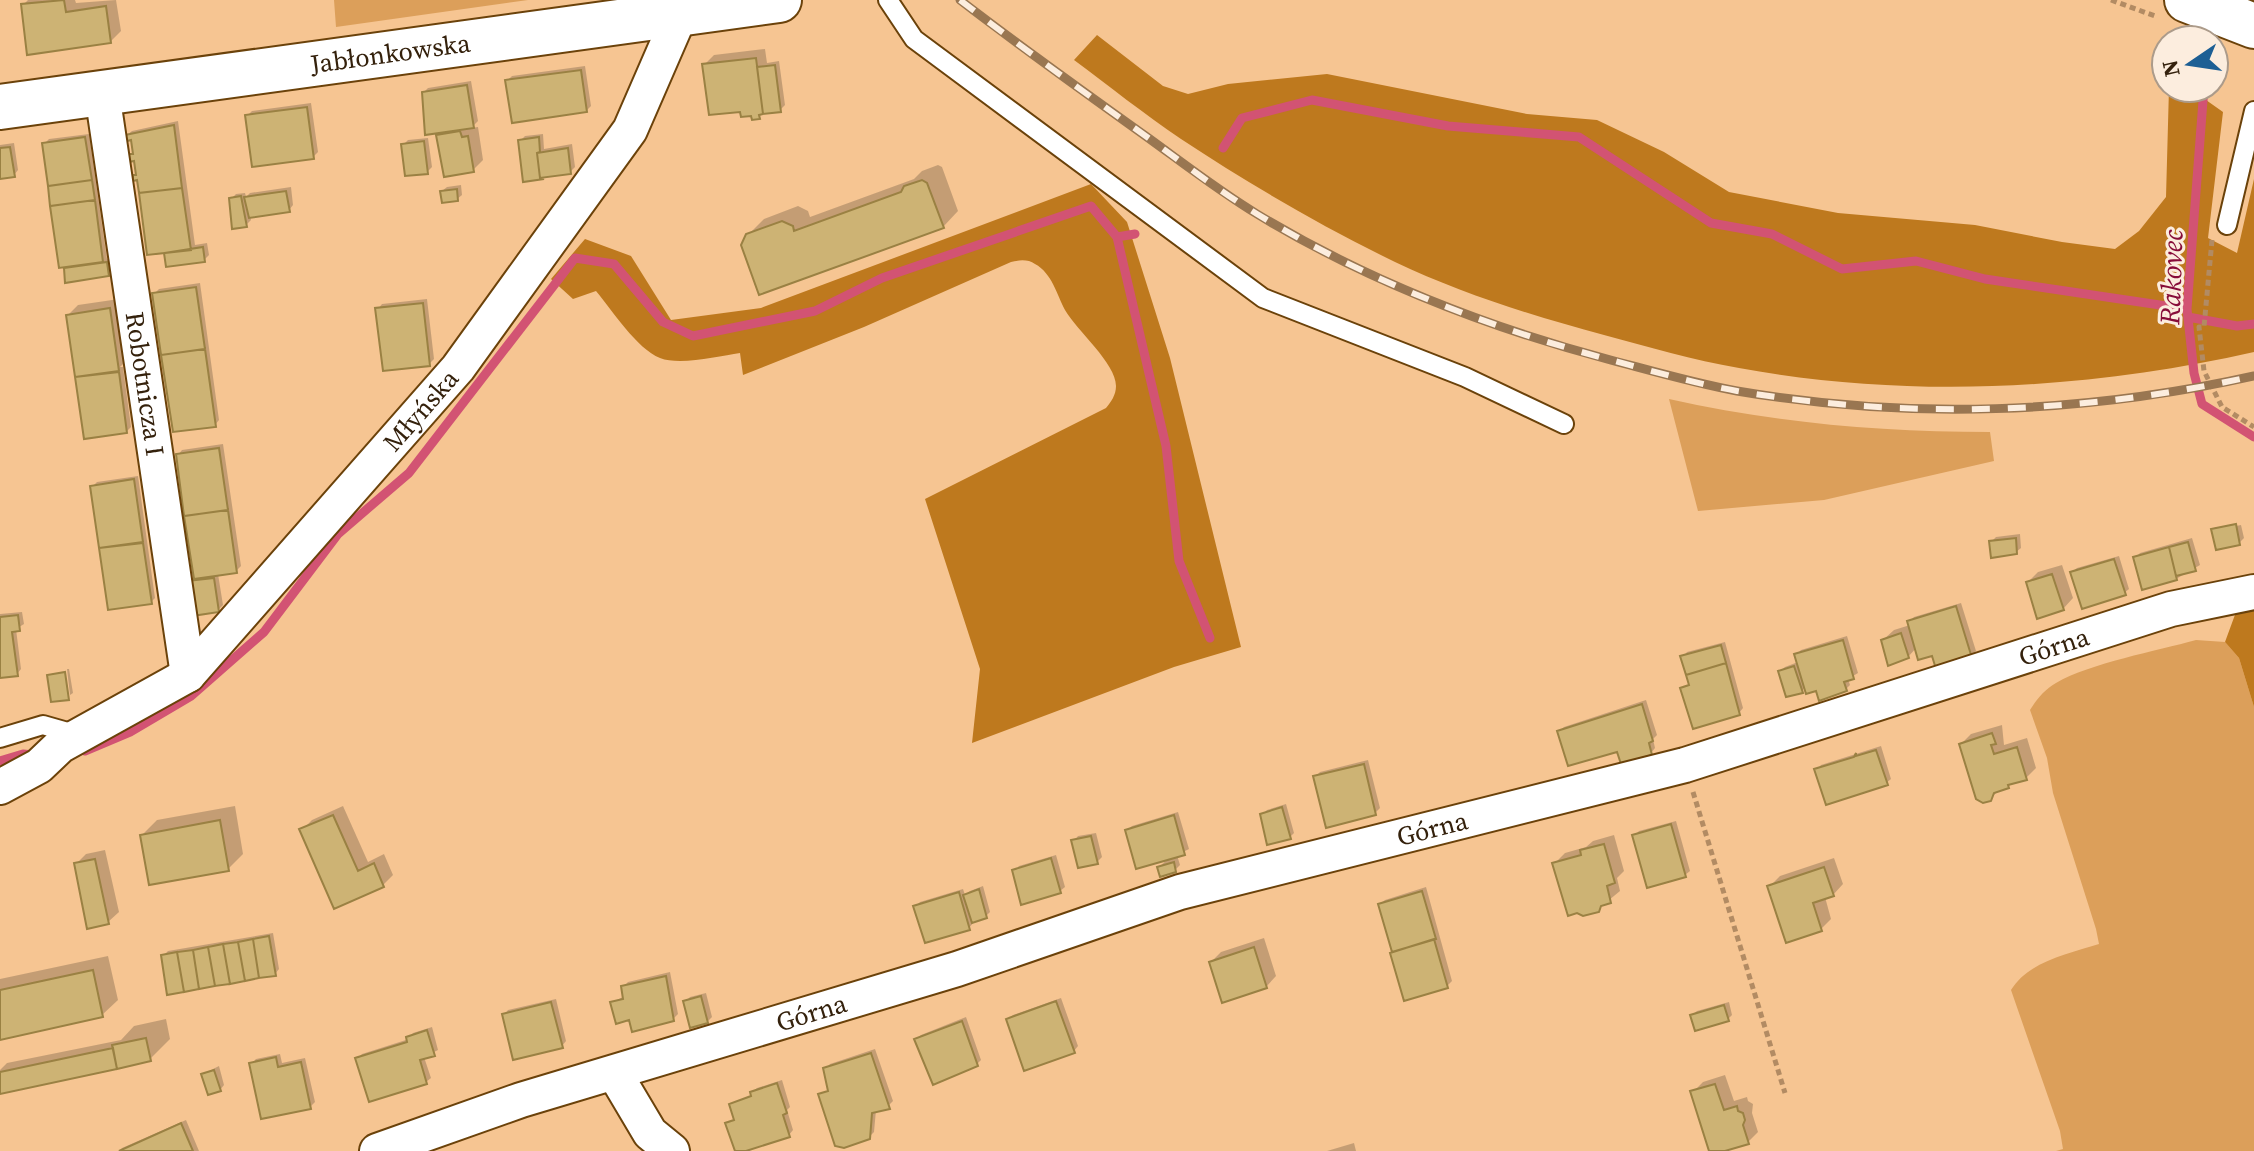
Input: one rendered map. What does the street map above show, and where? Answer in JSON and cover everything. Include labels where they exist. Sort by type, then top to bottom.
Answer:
[{"type":"main road","name":"Jabłonkowska","points":[[0,107],[779,0]]},
{"type":"main road","points":[[2177,10],[2244,22]]},
{"type":"street","name":"Młyńska","points":[[0,787],[188,675],[458,368],[630,130],[680,15]]},
{"type":"street","name":"Robotnicza I","points":[[102,93],[188,675]]},
{"type":"street","name":"Górna","points":[[377,1151],[521,1100],[957,969],[1180,892],[1685,765],[2171,609],[2254,592]]},
{"type":"street","points":[[615,1074],[650,1133],[672,1151]]},
{"type":"lane","points":[[888,0],[914,39],[1263,298],[1465,377],[1564,424]]},
{"type":"lane","points":[[2227,225],[2254,111]]},
{"type":"lane","points":[[0,738],[43,725],[60,749]]},
{"type":"path","points":[[2111,0],[2177,10]]},
{"type":"path","points":[[2227,225],[2216,230],[2211,244],[2204,327],[2199,327],[2204,371],[2222,407],[2254,427]]},
{"type":"path","points":[[1685,765],[1785,1093]]},
{"type":"shaded area","points":[[334,0],[528,0],[336,27]]},
{"type":"shaded area","points":[[1097,35],[1163,86],[1188,94],[1228,84],[1327,74],[1527,114],[1597,120],[1664,152],[1729,192],[1838,213],[1975,225],[2115,249],[2139,231],[2166,197],[2169,104],[2212,104],[2223,112],[2208,238],[2237,253],[2254,179],[2254,352],[2126,375],[2062,382],[1932,387],[1803,378],[1671,353],[1524,312],[1445,284],[1395,262],[1233,172],[1181,139],[1074,60]]},
{"type":"shaded area","points":[[1091,184],[1127,222],[1170,358],[1241,647],[1174,667],[972,743],[980,669],[925,499],[1106,408],[1116,389],[1110,367],[1065,310],[1046,273],[1029,261],[1011,262],[864,327],[743,375],[740,353],[689,361],[660,358],[634,338],[596,291],[573,299],[551,279],[585,239],[631,256],[671,320],[761,308]]},
{"type":"shaded area","points":[[1669,399],[1749,414],[1829,424],[1990,432],[1994,461],[1824,500],[1698,511]]},
{"type":"shaded area","points":[[2254,608],[2254,707],[2239,658],[2225,642],[2236,612]]},
{"type":"shaded area","points":[[2196,640],[2225,642],[2239,658],[2254,707],[2254,1151],[2056,1151],[2063,1149],[2060,1131],[2011,990],[2039,965],[2099,944],[2053,793],[2047,758],[2030,710],[2048,688],[2070,676]]},
{"type":"building","points":[[64,0],[66,12],[106,6],[111,43],[27,55],[21,4]]},
{"type":"building","points":[[756,58],[763,114],[759,115],[760,119],[741,117],[740,112],[709,115],[702,64]]},
{"type":"building","points":[[775,65],[781,112],[763,114],[757,67]]},
{"type":"building","points":[[581,70],[587,112],[512,123],[505,80]]},
{"type":"building","points":[[467,85],[474,128],[425,135],[422,92]]},
{"type":"building","points":[[307,107],[314,159],[252,167],[245,115]]},
{"type":"building","points":[[174,125],[182,188],[139,193],[137,180],[133,181],[133,175],[136,175],[134,161],[129,162],[128,154],[133,154],[131,140],[127,141],[125,135]]},
{"type":"building","points":[[460,131],[462,137],[468,136],[474,172],[444,177],[436,135]]},
{"type":"building","points":[[85,137],[92,180],[48,186],[42,143]]},
{"type":"building","points":[[539,137],[540,152],[537,153],[540,178],[544,179],[523,182],[518,140]]},
{"type":"building","points":[[424,141],[428,174],[405,176],[401,144]]},
{"type":"building","points":[[10,147],[15,177],[0,179],[0,148]]},
{"type":"building","points":[[568,148],[571,174],[540,178],[537,153]]},
{"type":"building","points":[[92,180],[95,200],[50,206],[48,186]]},
{"type":"building","points":[[922,180],[927,183],[944,228],[759,295],[741,245],[746,234],[782,221],[793,226],[794,231],[901,192],[904,186]]},
{"type":"building","points":[[182,188],[191,250],[147,255],[139,193]]},
{"type":"building","points":[[457,189],[458,201],[442,203],[440,191]]},
{"type":"building","points":[[286,191],[290,212],[249,218],[244,197]]},
{"type":"building","points":[[241,196],[247,227],[232,229],[229,198]]},
{"type":"building","points":[[95,200],[103,262],[59,268],[50,206]]},
{"type":"building","points":[[203,247],[205,262],[166,267],[164,253]]},
{"type":"building","points":[[107,262],[109,276],[65,283],[64,268]]},
{"type":"building","points":[[196,287],[205,349],[161,355],[152,293]]},
{"type":"building","points":[[423,303],[430,366],[383,371],[375,308]]},
{"type":"building","points":[[110,308],[119,371],[75,377],[66,315]]},
{"type":"building","points":[[205,349],[216,427],[173,432],[161,355]]},
{"type":"building","points":[[119,372],[127,433],[84,439],[75,377]]},
{"type":"building","points":[[219,448],[228,510],[184,516],[176,454]]},
{"type":"building","points":[[134,479],[143,542],[99,548],[90,486]]},
{"type":"building","points":[[228,510],[237,573],[194,579],[184,516]]},
{"type":"building","points":[[2236,524],[2240,545],[2216,550],[2211,529]]},
{"type":"building","points":[[2016,538],[2017,554],[1991,558],[1989,541]]},
{"type":"building","points":[[2188,542],[2196,571],[2176,576],[2169,547]]},
{"type":"building","points":[[143,543],[152,604],[108,610],[99,548]]},
{"type":"building","points":[[2169,547],[2177,580],[2142,590],[2133,557]]},
{"type":"building","points":[[2114,559],[2126,595],[2082,609],[2070,572]]},
{"type":"building","points":[[2052,574],[2064,610],[2037,619],[2026,582]]},
{"type":"building","points":[[214,578],[219,612],[192,616],[187,581]]},
{"type":"building","points":[[1956,606],[1972,658],[1936,669],[1932,656],[1918,660],[1907,621]]},
{"type":"building","points":[[18,615],[20,631],[12,632],[18,676],[0,678],[0,617]]},
{"type":"building","points":[[1901,633],[1909,658],[1888,666],[1881,640]]},
{"type":"building","points":[[1843,640],[1854,679],[1844,682],[1847,691],[1819,701],[1816,691],[1806,694],[1794,654]]},
{"type":"building","points":[[1721,645],[1726,663],[1686,675],[1680,656]]},
{"type":"building","points":[[1726,663],[1740,715],[1693,729],[1680,688],[1689,685],[1686,675]]},
{"type":"building","points":[[1794,666],[1803,693],[1786,697],[1778,671]]},
{"type":"building","points":[[65,672],[69,700],[51,702],[47,675]]},
{"type":"building","points":[[1642,704],[1653,741],[1649,743],[1652,755],[1621,764],[1617,752],[1568,766],[1557,731]]},
{"type":"building","points":[[1992,733],[1996,744],[1991,745],[1994,754],[2017,747],[2027,780],[2008,785],[2009,788],[1994,793],[1991,801],[1983,803],[1976,799],[1959,744]]},
{"type":"building","points":[[1876,750],[1888,785],[1826,805],[1814,769],[1854,757],[1856,753],[1856,756]]},
{"type":"building","points":[[1364,764],[1376,815],[1326,828],[1313,776]]},
{"type":"building","points":[[1282,807],[1291,839],[1267,845],[1260,814]]},
{"type":"building","points":[[333,815],[358,871],[374,863],[384,887],[334,909],[299,829]]},
{"type":"building","points":[[1174,815],[1185,855],[1136,869],[1125,830]]},
{"type":"building","points":[[220,820],[229,871],[149,885],[140,835]]},
{"type":"building","points":[[1671,824],[1686,877],[1647,888],[1632,835]]},
{"type":"building","points":[[1091,836],[1098,864],[1078,868],[1071,840]]},
{"type":"building","points":[[1604,844],[1615,883],[1607,886],[1611,903],[1601,906],[1599,912],[1568,916],[1552,863],[1581,855],[1580,850]]},
{"type":"building","points":[[1051,858],[1061,893],[1021,905],[1012,870]]},
{"type":"building","points":[[95,859],[109,924],[87,929],[74,863]]},
{"type":"building","points":[[1174,862],[1176,872],[1160,877],[1157,867]]},
{"type":"building","points":[[1824,867],[1834,896],[1813,903],[1822,931],[1786,943],[1767,886]]},
{"type":"building","points":[[979,889],[987,918],[972,923],[963,895]]},
{"type":"building","points":[[1422,891],[1436,939],[1392,952],[1378,904]]},
{"type":"building","points":[[959,892],[970,930],[925,943],[913,906]]},
{"type":"building","points":[[269,936],[276,976],[259,978],[253,939]]},
{"type":"building","points":[[253,939],[259,978],[245,981],[238,942]]},
{"type":"building","points":[[1434,939],[1448,988],[1404,1001],[1390,953]]},
{"type":"building","points":[[238,942],[245,981],[230,984],[223,944]]},
{"type":"building","points":[[223,944],[230,984],[215,986],[208,947]]},
{"type":"building","points":[[208,947],[215,986],[199,989],[193,950]]},
{"type":"building","points":[[1254,947],[1267,988],[1222,1003],[1209,962]]},
{"type":"building","points":[[193,950],[199,989],[184,992],[177,952]]},
{"type":"building","points":[[177,952],[184,992],[167,995],[161,955]]},
{"type":"building","points":[[93,970],[103,1017],[0,1040],[0,990]]},
{"type":"building","points":[[666,976],[674,1021],[632,1032],[629,1020],[616,1024],[610,1002],[623,999],[621,986]]},
{"type":"building","points":[[701,996],[708,1023],[690,1028],[683,1001]]},
{"type":"building","points":[[1056,1001],[1075,1053],[1024,1071],[1006,1019]]},
{"type":"building","points":[[551,1002],[563,1048],[513,1060],[502,1014]]},
{"type":"building","points":[[1724,1005],[1729,1021],[1695,1031],[1690,1015]]},
{"type":"building","points":[[962,1021],[978,1066],[933,1085],[914,1039]]},
{"type":"building","points":[[427,1030],[435,1056],[420,1060],[427,1084],[369,1102],[355,1058],[407,1042],[406,1037]]},
{"type":"building","points":[[146,1038],[151,1061],[117,1069],[112,1045]]},
{"type":"building","points":[[113,1048],[117,1069],[0,1094],[0,1072]]},
{"type":"building","points":[[871,1053],[890,1109],[872,1113],[870,1139],[844,1148],[835,1146],[818,1094],[828,1091],[823,1068]]},
{"type":"building","points":[[276,1057],[278,1067],[301,1062],[311,1109],[261,1119],[249,1063]]},
{"type":"building","points":[[214,1070],[221,1091],[208,1095],[201,1074]]},
{"type":"building","points":[[777,1083],[787,1113],[783,1115],[790,1137],[746,1151],[735,1151],[725,1123],[734,1120],[729,1104],[751,1096],[750,1092]]},
{"type":"building","points":[[1715,1084],[1724,1110],[1737,1106],[1738,1111],[1743,1113],[1749,1144],[1725,1151],[1709,1151],[1690,1091]]},
{"type":"building","points":[[181,1123],[193,1151],[119,1151]]},
{"type":"waterway","name":"Rakovec","points":[[2205,19],[2205,24]]},
{"type":"waterway","points":[[1223,148],[1242,118],[1312,100],[1448,126],[1579,137],[1711,223],[1772,234],[1842,269],[1916,261],[1985,279],[2187,309]]},
{"type":"waterway","name":"Rakovec","points":[[2203,104],[2187,309],[2194,373],[2202,404],[2254,437]]},
{"type":"waterway","points":[[85,751],[130,732],[191,696],[264,632],[338,534],[409,473],[575,258],[614,264],[663,322],[693,336],[815,311],[882,278],[1091,206],[1117,237],[1135,234]]},
{"type":"waterway","points":[[1117,237],[1166,446],[1179,561],[1210,638]]},
{"type":"waterway","points":[[2188,317],[2237,326],[2254,324]]},
{"type":"waterway","points":[[0,761],[23,754],[34,755]]},
{"type":"railway","points":[[960,0],[1215,186],[1298,238],[1427,299],[1561,346],[1737,391],[1801,400],[1931,409],[2061,405],[2190,389],[2254,376]]}]
